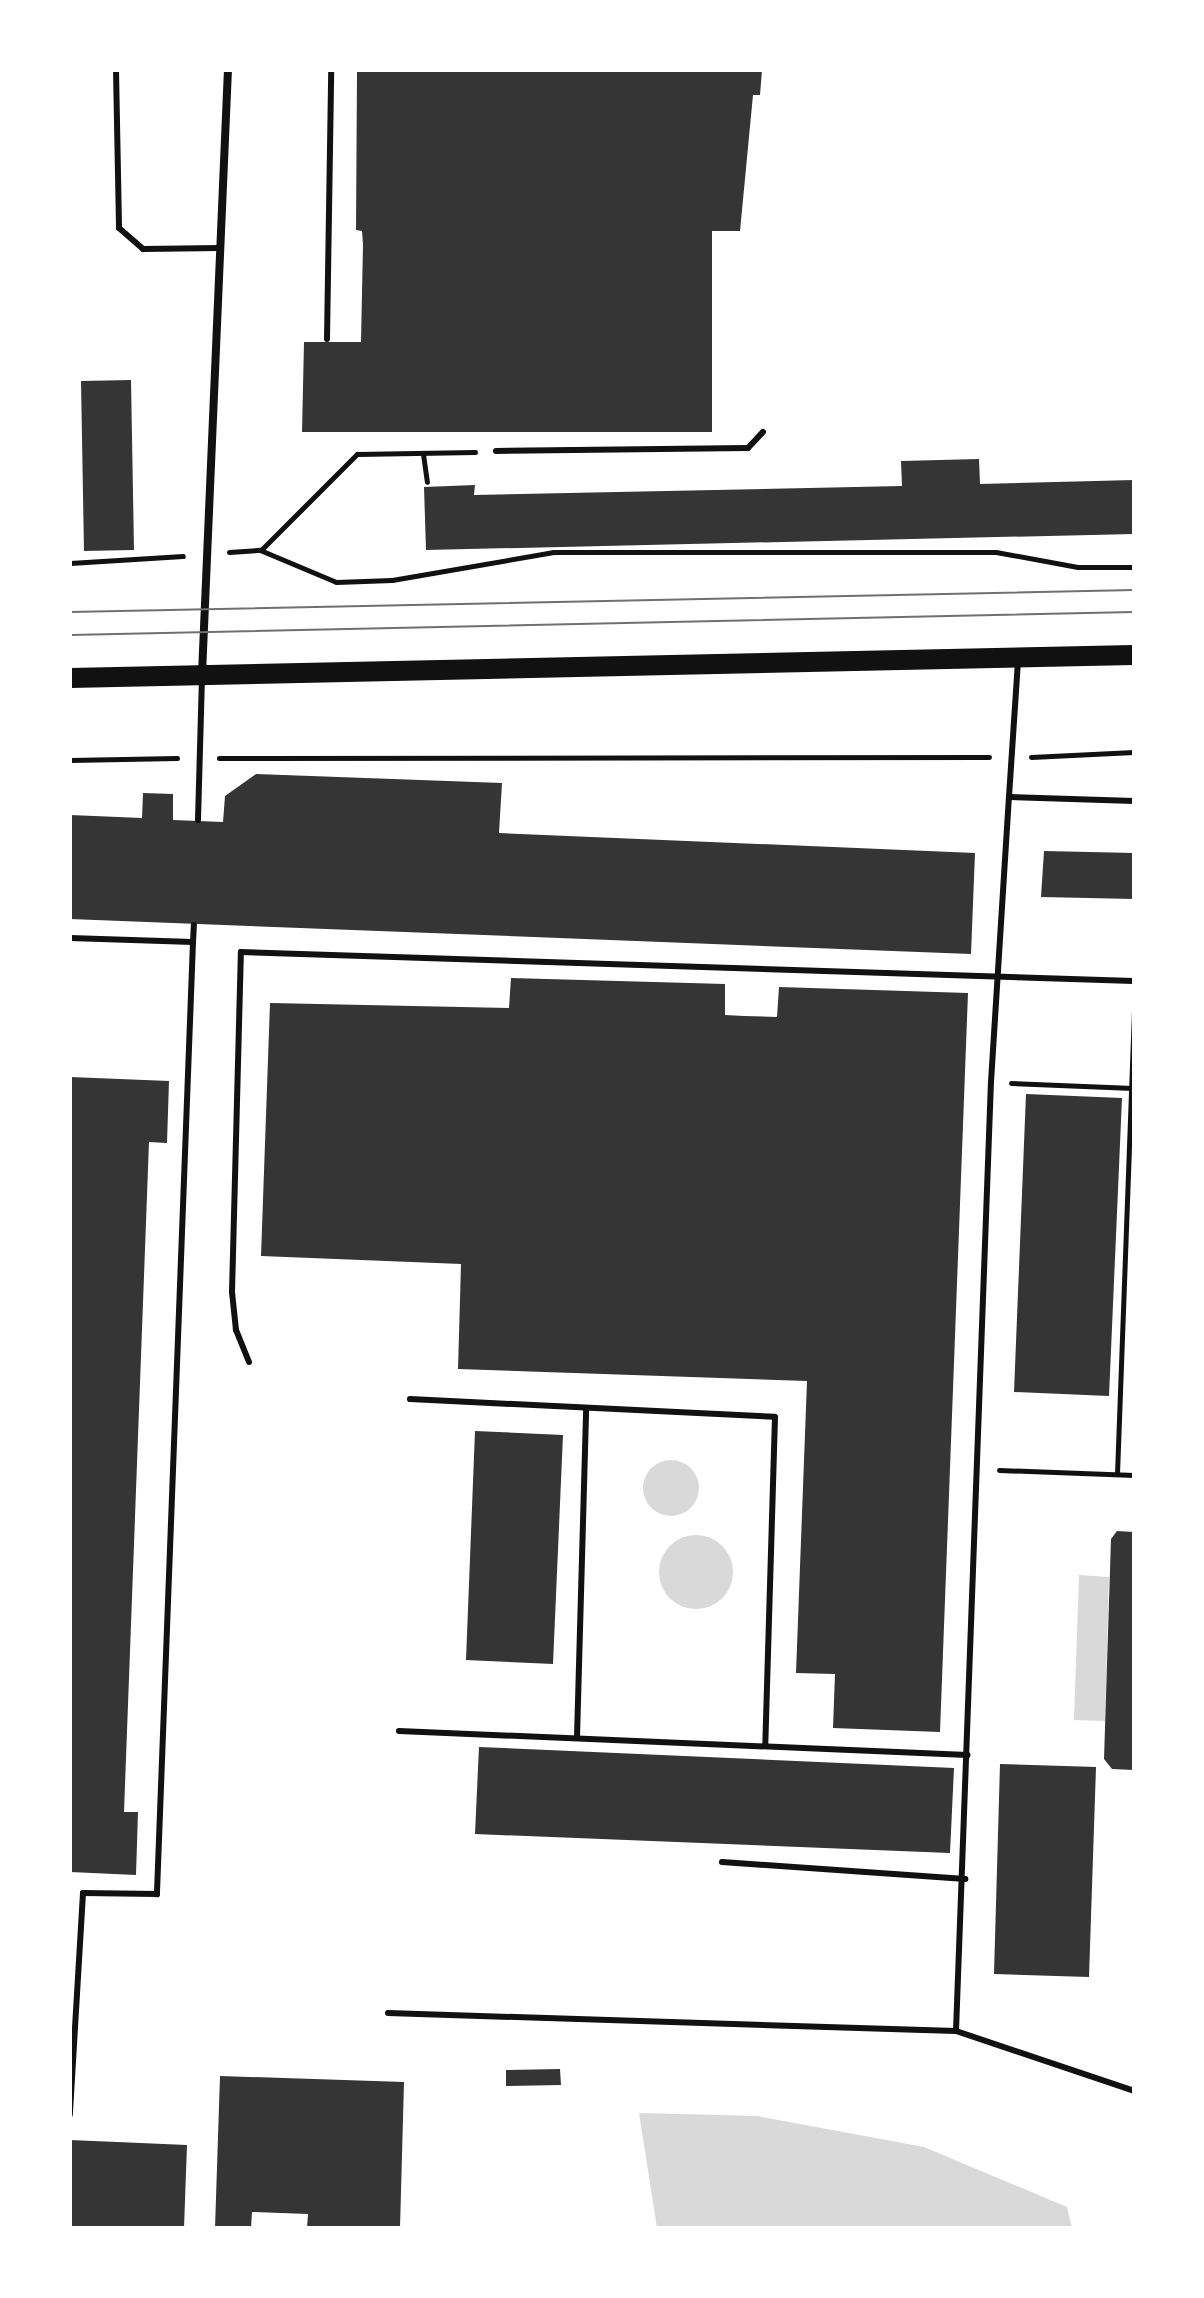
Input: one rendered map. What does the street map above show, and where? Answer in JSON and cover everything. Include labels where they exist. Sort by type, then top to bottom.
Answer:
[{"type":"main road","points":[[70,678],[1134,655]]},
{"type":"street","points":[[202,675],[228,70]]},
{"type":"lane","points":[[116,70],[119,228],[143,249],[220,248]]},
{"type":"lane","points":[[327,339],[331,70]]},
{"type":"lane","points":[[496,451],[748,448],[763,432]]},
{"type":"lane","points":[[956,2031],[965,1879],[991,1082],[1018,657]]},
{"type":"lane","points":[[198,820],[202,675]]},
{"type":"lane","points":[[1009,797],[1134,801]]},
{"type":"lane","points":[[72,2115],[83,1893],[157,1894],[194,925]]},
{"type":"lane","points":[[70,938],[193,942]]},
{"type":"lane","points":[[249,1362],[236,1330],[232,1292],[241,952],[1134,981]]},
{"type":"lane","points":[[410,1399],[775,1417],[765,1746]]},
{"type":"lane","points":[[577,1737],[586,1408]]},
{"type":"lane","points":[[399,1731],[967,1755]]},
{"type":"lane","points":[[722,1862],[965,1879]]},
{"type":"lane","points":[[388,2013],[956,2031],[1134,2091]]},
{"type":"path","points":[[260,550],[357,454],[496,451]]},
{"type":"path","points":[[423,454],[427,482]]},
{"type":"path","points":[[70,563],[260,550],[336,582],[392,580],[554,552],[996,552],[1078,567],[1134,567]]},
{"type":"path","points":[[70,760],[1012,757],[1134,752]]},
{"type":"path","points":[[1117,1474],[1134,1005]]},
{"type":"path","points":[[991,1082],[1133,1088]]},
{"type":"path","points":[[977,1469],[1134,1475]]},
{"type":"shaded area","points":[[671,1460],[691,1468],[699,1488],[691,1508],[671,1516],[651,1508],[643,1488],[651,1468]]},
{"type":"shaded area","points":[[696,1535],[710,1538],[722,1546],[730,1558],[733,1572],[730,1586],[722,1598],[710,1606],[696,1609],[682,1606],[670,1598],[662,1586],[659,1572],[662,1558],[670,1546],[682,1538]]},
{"type":"shaded area","points":[[1079,1575],[1109,1577],[1105,1721],[1074,1720]]},
{"type":"shaded area","points":[[639,2113],[757,2116],[924,2147],[1067,2207],[1072,2228],[657,2228]]},
{"type":"building","points":[[357,70],[762,70],[760,95],[753,95],[740,231],[712,231],[712,432],[302,432],[304,342],[361,342],[363,244],[362,231],[356,230]]},
{"type":"building","points":[[131,380],[134,550],[84,551],[81,381]]},
{"type":"building","points":[[979,459],[980,484],[1134,480],[1134,534],[426,550],[424,487],[475,485],[474,495],[902,486],[901,461]]},
{"type":"building","points":[[256,774],[502,783],[499,833],[975,853],[971,954],[70,919],[70,815],[142,818],[143,793],[173,794],[173,820],[223,822],[225,796]]},
{"type":"building","points":[[1044,851],[1134,853],[1134,899],[1041,897]]},
{"type":"building","points":[[511,978],[725,984],[725,1015],[744,1016],[777,1017],[779,987],[968,993],[940,1732],[833,1728],[835,1674],[796,1673],[807,1381],[458,1369],[461,1264],[261,1256],[270,1003],[509,1008]]},
{"type":"building","points":[[70,1077],[169,1081],[167,1143],[149,1142],[124,1812],[138,1812],[136,1875],[70,1872]]},
{"type":"building","points":[[1026,1094],[1122,1098],[1109,1396],[1014,1392]]},
{"type":"building","points":[[475,1431],[563,1435],[553,1664],[466,1660]]},
{"type":"building","points":[[1117,1531],[1134,1532],[1134,1770],[1112,1769],[1104,1759],[1111,1539]]},
{"type":"building","points":[[479,1747],[954,1768],[950,1853],[475,1834]]},
{"type":"building","points":[[1000,1764],[1096,1767],[1089,1977],[994,1974]]},
{"type":"building","points":[[560,2069],[561,2085],[506,2086],[506,2070]]},
{"type":"building","points":[[220,2076],[404,2082],[400,2228],[307,2228],[308,2214],[252,2212],[251,2228],[215,2228]]},
{"type":"building","points":[[70,2140],[187,2145],[184,2228],[70,2228]]},
{"type":"tram line","points":[[70,612],[1134,590]]},
{"type":"tram line","points":[[70,635],[1134,612]]}]
